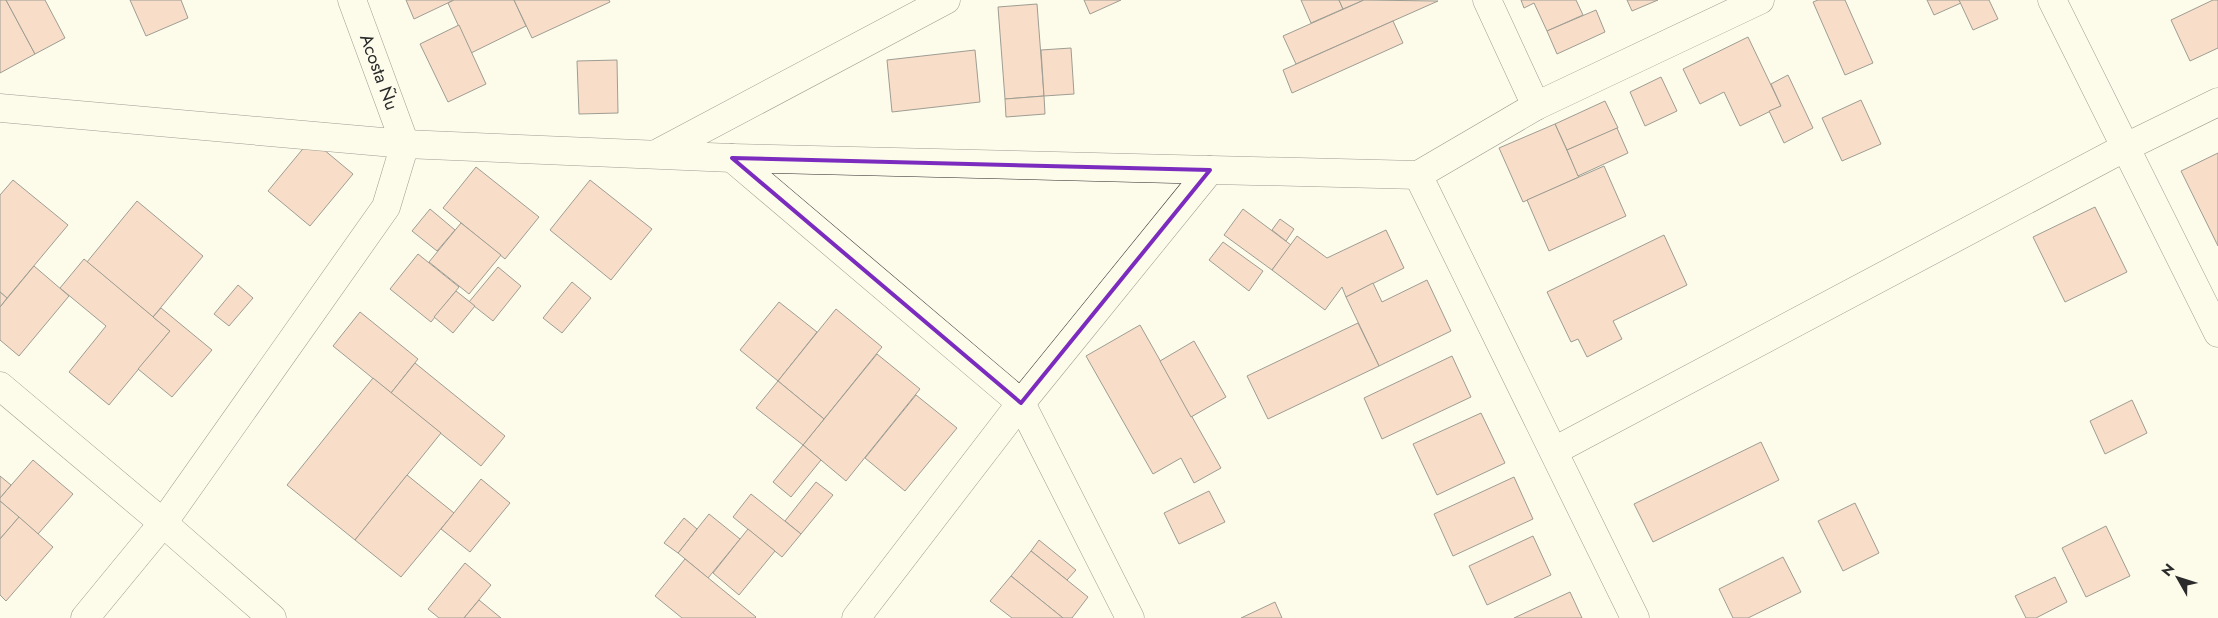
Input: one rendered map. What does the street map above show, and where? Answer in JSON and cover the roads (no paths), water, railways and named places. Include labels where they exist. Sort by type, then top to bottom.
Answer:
[{"type":"street","name":"Acosta Ñu","points":[[352,0],[405,144]]},
{"type":"street","points":[[655,155],[946,0]]},
{"type":"street","points":[[1487,0],[1536,106]]},
{"type":"street","points":[[0,108],[405,144],[732,158],[1418,175],[1536,106],[1760,0]]},
{"type":"street","points":[[2052,0],[2218,333]]},
{"type":"street","points":[[1554,451],[2126,147],[2218,102]]},
{"type":"street","points":[[85,618],[163,522],[386,207],[405,144]]},
{"type":"street","points":[[732,158],[1021,403],[1130,618]]},
{"type":"street","points":[[856,618],[1021,403],[1210,170]]},
{"type":"street","points":[[1418,175],[1635,618]]},
{"type":"street","points":[[0,386],[163,522],[272,618]]}]
